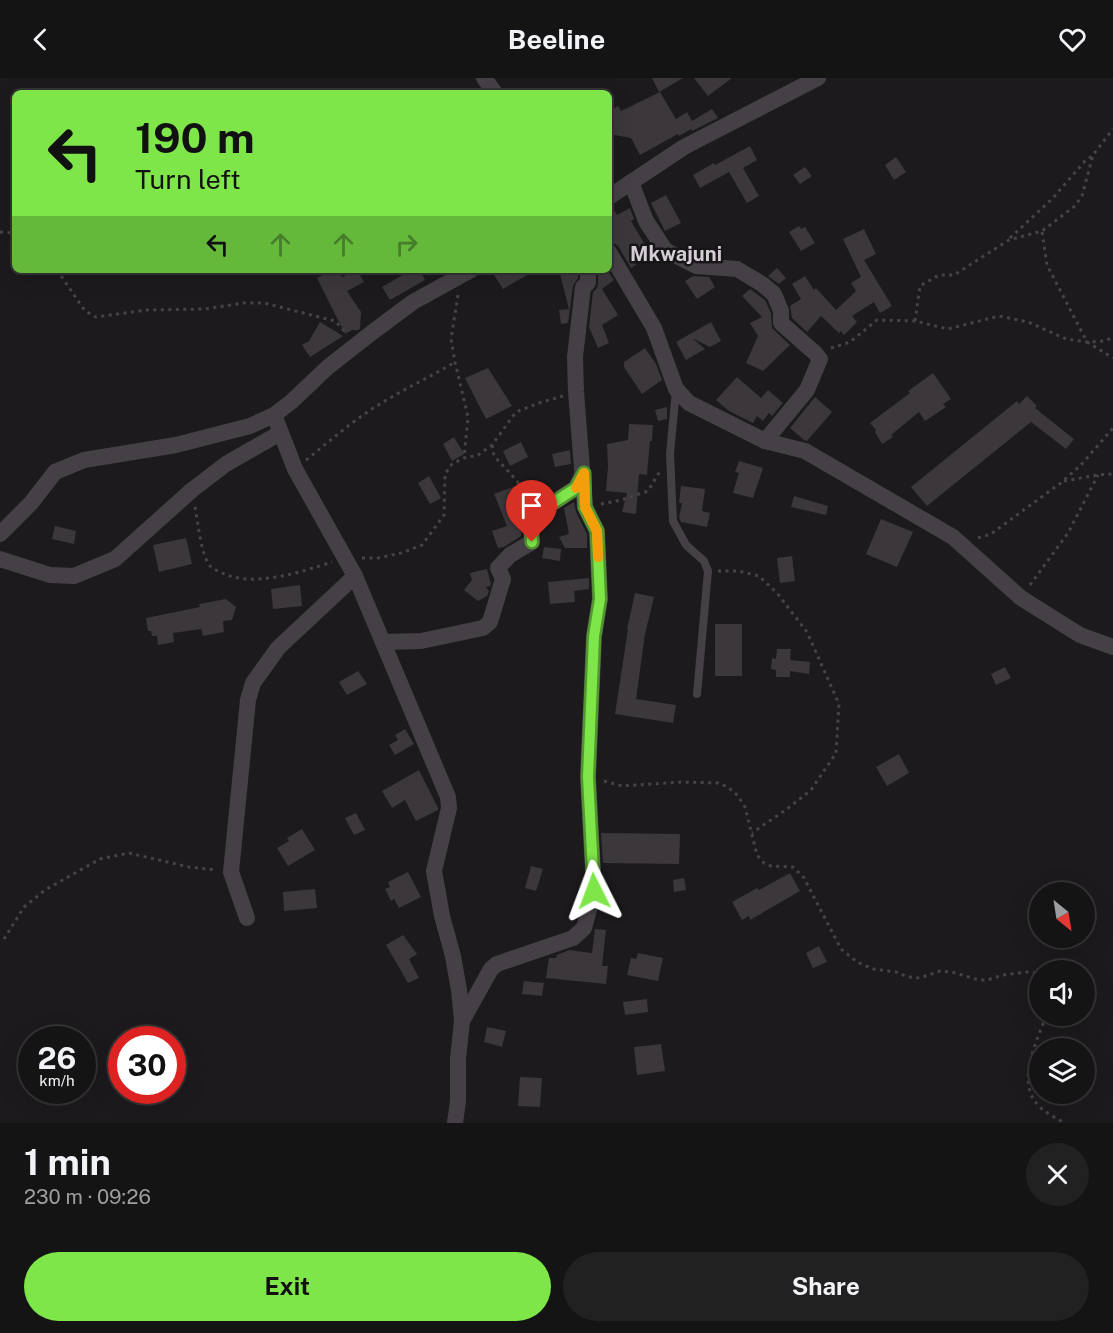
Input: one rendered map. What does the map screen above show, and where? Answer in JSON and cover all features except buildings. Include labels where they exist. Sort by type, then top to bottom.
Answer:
[{"type":"street","points":[[612,195],[684,147],[818,78]]},
{"type":"street","points":[[631,182],[646,221],[665,250],[696,266],[737,269],[762,284],[774,294],[781,311],[781,323],[816,353],[820,360],[807,390],[765,441]]},
{"type":"street","points":[[612,257],[654,328],[676,389],[689,403],[765,441],[805,451],[953,537],[1021,598],[1080,635],[1113,647]]},
{"type":"street","points":[[0,534],[32,503],[56,472],[84,460],[176,446],[250,426],[274,415],[357,344],[414,302],[465,273]]},
{"type":"street","points":[[462,1021],[491,969],[498,964],[573,938],[584,928],[594,891],[588,777],[594,636],[600,599],[597,531],[585,507],[575,357],[583,287],[588,282],[588,273]]},
{"type":"street","points":[[274,415],[279,433],[295,469],[355,576],[448,797],[449,808],[434,871],[442,916],[453,956],[462,1021],[456,1123]]},
{"type":"street","points":[[0,559],[50,575],[74,576],[115,559],[192,490],[226,464],[279,433]]},
{"type":"street","points":[[384,642],[421,641],[483,628],[490,622],[503,579],[498,568],[510,555],[532,542],[531,525],[539,512],[576,488],[584,473]]},
{"type":"street","points":[[247,918],[231,872],[248,700],[253,683],[278,648],[355,576]]},
{"type":"lane","points":[[676,389],[670,454],[673,521],[686,545],[704,561],[708,571],[697,694]]},
{"type":"path","points":[[915,321],[920,286],[939,275],[954,275],[1009,240],[1052,199],[1084,161],[1093,155],[1113,129]]},
{"type":"path","points":[[1009,240],[1042,231],[1075,206],[1082,196],[1093,155]]},
{"type":"path","points":[[1042,231],[1047,265],[1087,342],[1113,358]]},
{"type":"path","points":[[59,273],[85,311],[96,317],[147,310],[205,309],[243,303],[264,303],[335,321],[357,344]]},
{"type":"path","points":[[464,458],[468,417],[451,339],[465,273]]},
{"type":"path","points":[[816,353],[850,342],[877,320],[915,321],[948,328],[999,316],[1028,322],[1066,339],[1087,342],[1105,341],[1113,337]]},
{"type":"path","points":[[295,469],[353,422],[385,401],[455,362]]},
{"type":"path","points":[[192,490],[205,557],[211,568],[228,576],[256,579],[301,572],[346,558],[378,558],[401,553],[422,545],[444,515],[445,474],[452,464],[478,455],[492,445],[516,412],[576,392]]},
{"type":"path","points":[[953,537],[976,539],[990,534],[1062,482],[1081,465],[1113,428]]},
{"type":"path","points":[[492,445],[494,456],[517,481],[526,498],[528,509],[539,512]]},
{"type":"path","points":[[585,507],[621,500],[648,491],[670,454]]},
{"type":"path","points":[[1062,482],[1113,474]]},
{"type":"path","points":[[1021,598],[1068,532],[1098,475]]},
{"type":"path","points":[[708,571],[739,571],[759,576],[777,593],[807,632],[839,704],[836,753],[830,762],[811,790],[752,833]]},
{"type":"path","points":[[588,777],[622,786],[681,782],[718,783],[728,787],[745,807],[757,855],[764,863],[771,866],[793,867],[804,878],[841,949],[857,962],[873,969],[920,978],[940,971],[979,980],[1029,972]]},
{"type":"path","points":[[4,939],[24,907],[45,890],[100,859],[129,854],[189,867],[231,872]]},
{"type":"path","points":[[1044,1026],[1028,1071],[1028,1089],[1037,1104],[1050,1115],[1065,1123]]},
{"type":"slow traffic","points":[[576,488],[584,473],[585,507],[597,531],[598,557]]},
{"type":"district","name":"Mkwajuni","points":[[676,254]]},
{"type":"route","points":[[532,542],[531,525],[539,512],[576,488],[584,473],[585,507],[597,531],[600,599],[594,636],[588,777],[594,891]]}]
